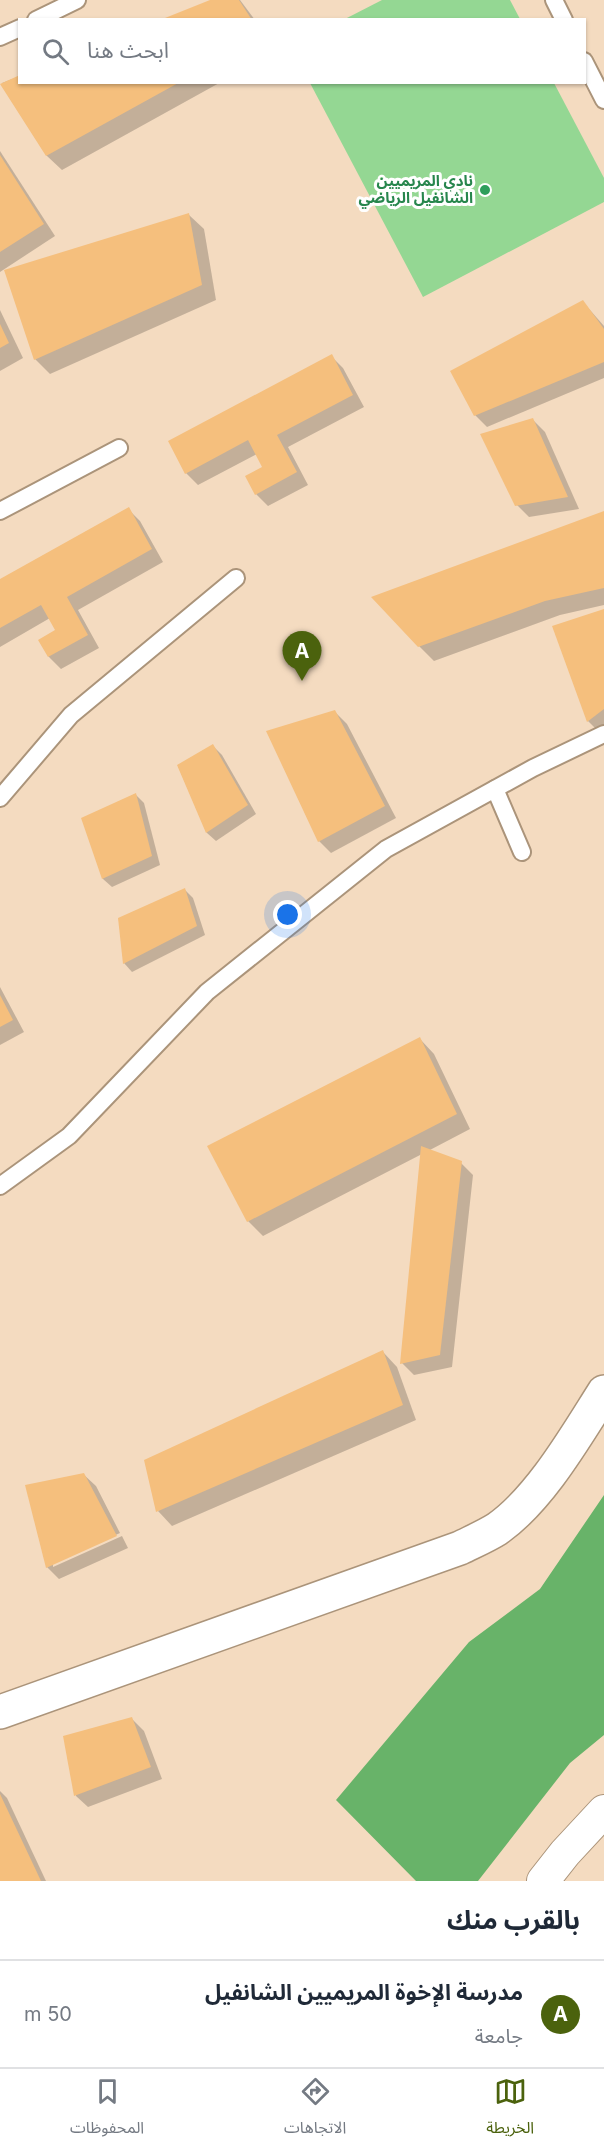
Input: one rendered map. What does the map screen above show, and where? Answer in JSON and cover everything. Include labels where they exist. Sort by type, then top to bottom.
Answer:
[{"type":"street","points":[[0,1712],[460,1548],[497,1528],[523,1505],[566,1452],[604,1392]]},
{"type":"street","points":[[543,1881],[604,1810]]},
{"type":"lane","points":[[40,18],[77,0]]},
{"type":"lane","points":[[554,0],[563,18]]},
{"type":"lane","points":[[0,37],[18,29]]},
{"type":"lane","points":[[586,63],[604,100]]},
{"type":"lane","points":[[0,511],[119,448]]},
{"type":"lane","points":[[0,798],[71,715],[236,578]]},
{"type":"lane","points":[[0,1186],[69,1136],[216,985],[386,849],[495,789],[604,734]]},
{"type":"lane","points":[[495,789],[522,852]]},
{"type":"green space","points":[[382,0],[510,0],[519,18],[347,18]]},
{"type":"green space","name":"نادي المريميين الشانفيل الرياضي","points":[[311,84],[555,84],[604,178],[604,202],[423,297]]},
{"type":"green space","points":[[604,1495],[604,1735],[570,1763],[478,1881],[416,1881],[336,1800],[469,1642],[540,1589]]},
{"type":"building","points":[[210,0],[239,0],[251,18],[165,18]]},
{"type":"building","points":[[18,76],[18,84],[176,84],[46,156],[0,84]]},
{"type":"building","points":[[0,155],[44,224],[0,252]]},
{"type":"building","points":[[189,213],[202,285],[34,360],[4,270]]},
{"type":"building","points":[[583,300],[604,329],[604,362],[474,416],[450,371]]},
{"type":"building","points":[[0,324],[9,343],[0,348]]},
{"type":"building","points":[[332,354],[353,395],[277,435],[297,472],[255,495],[245,476],[262,467],[248,440],[185,474],[168,441]]},
{"type":"building","points":[[533,418],[568,497],[515,506],[480,434]]},
{"type":"building","points":[[129,507],[152,549],[67,597],[88,635],[48,657],[38,640],[55,630],[41,605],[0,628],[0,579]]},
{"type":"building","points":[[604,511],[604,588],[545,601],[418,647],[371,597]]},
{"type":"building","points":[[604,609],[604,709],[587,722],[552,626]]},
{"type":"building","points":[[335,710],[385,806],[318,842],[266,731]]},
{"type":"building","points":[[213,744],[248,805],[206,833],[177,765]]},
{"type":"building","points":[[136,793],[152,856],[102,879],[81,818]]},
{"type":"building","points":[[185,888],[197,926],[123,964],[118,918]]},
{"type":"building","points":[[0,995],[13,1020],[0,1027]]},
{"type":"building","points":[[420,1037],[457,1114],[247,1222],[207,1146]]},
{"type":"building","points":[[421,1146],[462,1161],[440,1355],[400,1364]]},
{"type":"building","points":[[383,1350],[403,1405],[156,1512],[144,1460]]},
{"type":"building","points":[[84,1473],[117,1536],[46,1568],[25,1485]]},
{"type":"building","points":[[132,1717],[151,1767],[74,1796],[63,1736]]},
{"type":"building","points":[[0,1794],[41,1881],[0,1881]]},
{"type":"place","name":"نادي المريميين الشانفيل الرياضي","points":[[485,190]]},
{"type":"place","name":"مدرسة الإخوة المريميين الشانفيل","points":[[302,681]]}]
